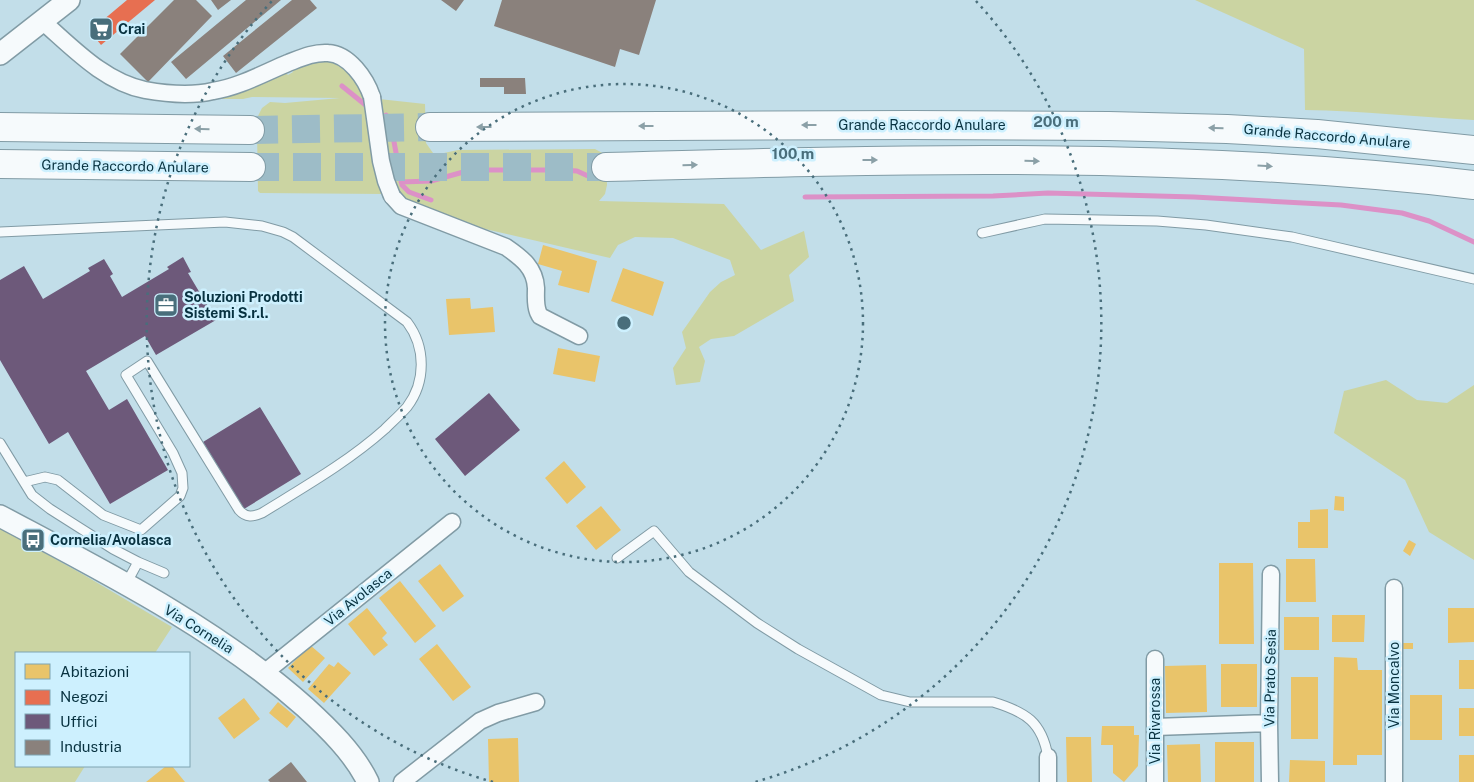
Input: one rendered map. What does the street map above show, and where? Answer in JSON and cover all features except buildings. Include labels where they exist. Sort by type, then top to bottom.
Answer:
[{"type":"highway","points":[[0,122],[44,127]]},
{"type":"highway","name":"Grande Raccordo Anulare","points":[[430,127],[1109,126],[1227,129],[1317,134],[1474,150]]},
{"type":"highway","points":[[0,127],[250,130]]},
{"type":"highway","points":[[606,168],[873,160],[1224,164],[1355,173],[1474,185]]},
{"type":"highway","name":"Grande Raccordo Anulare","points":[[0,164],[251,167]]},
{"type":"street","points":[[0,54],[69,0]]},
{"type":"street","points":[[42,21],[82,56],[109,75],[127,85],[146,90],[187,94],[214,91],[237,84],[309,55],[329,52],[341,57],[352,64],[358,71],[372,97],[381,161],[392,196],[401,206],[506,248],[520,256],[528,264],[533,274],[540,316],[579,336]]},
{"type":"street","name":"Via Cornelia","points":[[0,516],[126,585],[226,645],[264,672],[326,727],[354,761],[368,782]]},
{"type":"street","name":"Via Avolasca","points":[[264,672],[452,522]]},
{"type":"street","name":"Via Prato Sesia","points":[[1270,782],[1271,574]]},
{"type":"street","name":"Via Moncalvo","points":[[1394,588],[1394,782]]},
{"type":"street","name":"Via Rivarossa","points":[[1155,659],[1155,782]]},
{"type":"street","points":[[402,782],[480,721],[498,713],[536,702]]},
{"type":"street","points":[[1155,727],[1269,723]]},
{"type":"street","points":[[1048,757],[1048,782]]},
{"type":"lane","points":[[982,233],[1046,219],[1157,221],[1206,225],[1292,237],[1474,279]]},
{"type":"lane","points":[[0,232],[225,222],[252,224],[271,228],[305,244],[407,322],[418,339],[422,358],[421,373],[416,392],[401,414],[369,442],[332,469],[257,516],[244,516],[239,510],[148,361],[126,375],[173,453],[182,473],[183,488],[180,496],[141,530],[103,515],[58,480],[45,477],[24,482]]},
{"type":"lane","points":[[0,443],[32,495],[50,509],[113,549],[164,573]]},
{"type":"lane","points":[[616,558],[654,531],[689,572],[757,624],[798,649],[873,690],[892,698],[910,702],[993,702],[1006,706],[1026,717],[1040,730],[1045,741],[1048,757]]},
{"type":"lane","points":[[126,585],[138,562]]},
{"type":"green space","points":[[1195,0],[1474,0],[1474,120],[1305,110],[1304,49]]},
{"type":"green space","points":[[321,59],[343,63],[366,98],[384,194],[260,193],[258,191],[257,131],[258,116],[262,108],[270,102],[285,103],[340,98],[252,97],[243,99],[212,99],[285,72],[288,75],[293,72],[292,69]]},
{"type":"green space","points":[[379,99],[425,104],[426,143],[433,153],[458,150],[595,149],[606,155],[607,185],[605,194],[599,201],[724,204],[761,250],[804,231],[809,257],[789,275],[794,301],[734,336],[711,339],[699,347],[705,361],[700,382],[676,385],[673,368],[686,348],[682,332],[710,292],[721,282],[735,275],[730,260],[673,238],[635,237],[618,245],[610,258],[485,229],[409,203],[397,189],[389,166]]},
{"type":"green space","points":[[1386,380],[1417,400],[1447,403],[1474,385],[1474,560],[1429,532],[1405,480],[1334,433],[1344,391]]},
{"type":"green space","points":[[0,528],[172,627],[156,652],[15,652],[15,767],[84,767],[75,782],[0,782]]},
{"type":"waterway","points":[[342,86],[368,107]]},
{"type":"waterway","name":"Grande Raccordo Anulare","points":[[386,115],[392,131],[402,185],[409,192],[431,200]]},
{"type":"waterway","name":"Grande Raccordo Anulare","points":[[401,182],[431,181],[467,171],[489,170],[562,170],[577,171],[588,176]]},
{"type":"waterway","points":[[805,197],[993,196],[1048,193],[1194,197],[1341,205],[1402,213],[1429,221],[1474,242]]},
{"type":"tunnel","points":[[250,130],[430,127]]},
{"type":"tunnel","points":[[251,167],[606,167]]},
{"type":"place","name":"Crai","points":[[101,29]]},
{"type":"place","name":"Soluzioni Prodotti Sistemi S.r.l.","points":[[166,305]]},
{"type":"place","name":"Cornelia/Avolasca","points":[[33,540]]}]
